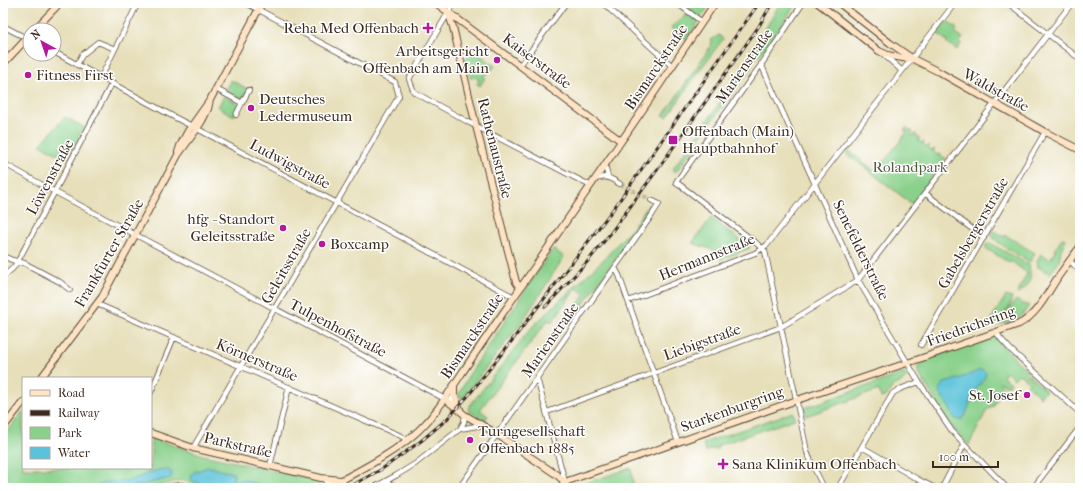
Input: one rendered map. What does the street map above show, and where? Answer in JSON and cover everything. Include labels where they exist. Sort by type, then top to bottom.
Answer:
[{"type":"main road","points":[[42,22],[60,3]]},
{"type":"main road","name":"Frankfurter Straße","points":[[42,377],[97,304],[178,155],[180,146],[208,109],[210,100],[216,88],[262,3]]},
{"type":"main road","name":"Kaiserstraße","points":[[436,3],[621,140]]},
{"type":"main road","name":"Bismarckstraße","points":[[324,484],[342,480],[382,457],[407,440],[429,420],[454,386],[715,3]]},
{"type":"main road","name":"Waldstraße","points":[[818,3],[879,51],[895,57],[913,59]]},
{"type":"main road","name":"Waldstraße","points":[[839,3],[913,59],[1080,150]]},
{"type":"main road","name":"Rathenaustraße","points":[[448,12],[516,282],[520,288]]},
{"type":"main road","points":[[3,64],[22,44]]},
{"type":"main road","name":"Waldstraße","points":[[1067,144],[1080,153]]},
{"type":"main road","name":"Friedrichsring","points":[[908,362],[1018,324],[1031,316],[1080,247]]},
{"type":"main road","name":"Starkenburgring","points":[[566,485],[678,442],[908,362]]},
{"type":"main road","points":[[454,386],[453,391],[455,398],[464,413]]},
{"type":"main road","points":[[445,399],[553,472],[566,485]]},
{"type":"main road","points":[[3,428],[22,403]]},
{"type":"main road","name":"Parkstraße","points":[[152,433],[193,448],[270,466],[324,484],[342,480]]},
{"type":"main road","points":[[166,488],[181,486],[193,488]]},
{"type":"street","points":[[101,77],[138,3]]},
{"type":"street","points":[[246,3],[258,10]]},
{"type":"street","points":[[454,3],[409,79],[414,92],[591,186]]},
{"type":"street","points":[[520,65],[566,3]]},
{"type":"street","points":[[603,3],[672,66]]},
{"type":"street","points":[[677,3],[702,22]]},
{"type":"street","name":"Marienstraße","points":[[763,248],[676,182],[803,3]]},
{"type":"street","name":"Hermannstraße","points":[[628,301],[755,253],[767,245],[955,3]]},
{"type":"street","points":[[1008,3],[1080,59]]},
{"type":"street","points":[[858,280],[1072,3]]},
{"type":"street","name":"Geleitsstraße","points":[[193,448],[400,96],[395,82],[258,10]]},
{"type":"street","points":[[3,26],[22,34]]},
{"type":"street","points":[[77,65],[82,55],[98,42],[115,50]]},
{"type":"street","name":"Waldstraße","points":[[879,51],[902,72]]},
{"type":"street","name":"Ludwigstraße","points":[[62,57],[514,297]]},
{"type":"street","name":"Senefelderstraße","points":[[761,64],[858,280],[919,382],[949,427],[1008,488]]},
{"type":"street","name":"Löwenstraße","points":[[3,277],[18,261],[112,83]]},
{"type":"street","points":[[216,88],[242,103]]},
{"type":"street","points":[[236,115],[249,90]]},
{"type":"street","name":"Gabelsbergerstraße","points":[[921,345],[1045,132]]},
{"type":"street","name":"Tulpenhofstraße","points":[[3,163],[445,399]]},
{"type":"street","points":[[605,165],[608,177]]},
{"type":"street","points":[[595,179],[608,177],[620,184]]},
{"type":"street","points":[[925,194],[984,238]]},
{"type":"street","name":"Marienstraße","points":[[460,488],[659,204],[651,200]]},
{"type":"street","points":[[763,248],[766,254],[808,456],[824,488]]},
{"type":"street","points":[[3,256],[14,261],[24,263],[60,282],[70,290]]},
{"type":"street","points":[[1070,261],[1080,271]]},
{"type":"street","points":[[615,268],[619,275],[678,442]]},
{"type":"street","name":"Liebigstraße","points":[[547,412],[781,327],[858,280]]},
{"type":"street","name":"Körnerstraße","points":[[97,304],[400,435],[407,440]]},
{"type":"street","points":[[996,332],[1011,350],[1080,413]]},
{"type":"street","points":[[152,390],[174,337]]},
{"type":"street","points":[[538,378],[566,485],[557,488]]},
{"type":"street","points":[[838,487],[893,393],[897,390],[919,382]]},
{"type":"street","points":[[270,466],[289,387]]},
{"type":"street","points":[[373,488],[393,478],[422,459],[460,429],[464,422],[464,413]]},
{"type":"street","points":[[460,429],[482,425]]},
{"type":"street","points":[[1033,488],[1080,427]]},
{"type":"street","points":[[942,488],[964,444]]},
{"type":"street","points":[[862,447],[935,488]]},
{"type":"street","points":[[393,478],[395,485]]},
{"type":"street","points":[[342,480],[346,488]]},
{"type":"street","points":[[385,482],[401,488]]},
{"type":"green space","points":[[694,3],[711,3],[686,40],[676,33],[671,27],[682,19]]},
{"type":"green space","points":[[780,3],[797,3],[757,58],[749,53],[766,28]]},
{"type":"green space","points":[[947,21],[957,29],[955,32],[963,38],[957,50],[937,33]]},
{"type":"green space","points":[[719,35],[723,39],[667,117],[663,115],[711,46],[711,40]]},
{"type":"green space","points":[[476,52],[495,66],[489,73],[487,72],[480,86],[477,84],[479,80],[473,76],[471,79],[470,78],[465,60],[470,53],[474,55]]},
{"type":"green space","points":[[752,58],[754,60],[749,66],[751,68],[699,138],[699,141],[676,172],[672,170]]},
{"type":"green space","points":[[231,80],[248,89],[242,99],[226,91]]},
{"type":"green space","points":[[224,96],[240,105],[234,116],[218,107]]},
{"type":"green space","points":[[65,117],[84,127],[67,159],[40,145]]},
{"type":"green space","name":"Rolandpark","points":[[907,127],[907,129],[913,132],[911,135],[913,136],[916,134],[916,136],[919,138],[920,137],[918,140],[922,143],[924,141],[923,143],[927,147],[930,145],[928,148],[932,151],[935,149],[933,151],[938,155],[940,153],[939,156],[941,154],[941,156],[946,158],[912,204],[846,153],[848,150],[876,172],[907,132],[904,130]]},
{"type":"green space","points":[[649,204],[652,207],[580,309],[577,306],[585,294],[576,288],[552,322],[548,320],[480,410],[488,416],[485,420],[469,411],[468,408],[532,327],[604,259],[632,228]]},
{"type":"green space","points":[[711,218],[750,248],[720,260],[716,251],[692,243]]},
{"type":"green space","points":[[992,230],[1004,237],[1005,235],[1035,253],[1030,262],[991,236]]},
{"type":"green space","points":[[1062,238],[1066,239],[1061,250],[1059,261],[1050,274],[1038,267],[1037,260],[1041,254],[1049,259],[1051,257],[1052,258]]},
{"type":"green space","points":[[988,242],[1029,265],[1030,281],[1019,293],[1017,294],[1027,273],[1011,261],[1010,263],[985,248]]},
{"type":"green space","points":[[553,249],[564,257],[522,322],[464,396],[460,398],[459,394],[469,375]]},
{"type":"green space","points":[[1006,296],[1012,298],[1009,307],[991,327],[978,331],[977,328],[983,325],[986,327]]},
{"type":"green space","points":[[1016,300],[1029,306],[1018,318],[996,326],[996,324]]},
{"type":"green space","points":[[993,336],[1028,371],[1023,377],[1019,374],[1014,379],[1008,373],[1005,373],[1003,377],[1011,383],[1008,386],[1000,382],[1003,387],[993,407],[991,406],[990,409],[988,408],[969,445],[949,423],[917,369],[919,368],[919,365],[922,364],[921,361]]},
{"type":"green space","points":[[907,372],[909,374],[903,381],[892,387],[887,396],[881,398],[879,390],[806,416],[804,408]]},
{"type":"green space","points":[[1028,374],[1046,391],[1040,397],[1027,385],[1029,383],[1024,378]]},
{"type":"green space","points":[[22,412],[22,469],[152,469],[152,438],[203,455],[319,481],[322,485],[321,488],[201,488],[182,480],[150,488],[5,488],[3,487],[3,438]]},
{"type":"green space","points":[[793,412],[795,419],[717,446],[718,449],[711,449],[706,452],[703,443]]},
{"type":"green space","points":[[631,468],[634,488],[590,488],[586,483]]},
{"type":"water","points":[[983,370],[986,373],[984,379],[973,394],[967,412],[963,418],[961,420],[956,419],[940,393],[940,388],[944,383]]},
{"type":"water","points":[[208,467],[233,473],[233,480],[247,480],[257,484],[259,488],[211,488],[192,481],[191,476],[194,472]]},
{"type":"water","points":[[163,469],[172,473],[171,478],[129,488],[96,488],[101,484],[109,482],[124,482]]},
{"type":"tunnel","points":[[620,184],[651,200]]},
{"type":"railway","points":[[347,488],[382,469],[421,441],[447,419],[467,397],[614,208],[759,3]]},
{"type":"railway","points":[[545,307],[588,261],[610,234],[759,26],[772,3]]},
{"type":"place","name":"Reha Med Offenbach","points":[[428,28]]},
{"type":"place","name":"Arbeitsgericht Offenbach am Main","points":[[497,60]]},
{"type":"place","name":"Fitness First","points":[[28,75]]},
{"type":"place","name":"Deutsches Ledermuseum","points":[[251,108]]},
{"type":"place","name":"Offenbach (Main) Hauptbahnhof","points":[[673,140]]},
{"type":"place","name":"hfg - Standort Geleitsstraße","points":[[283,228]]},
{"type":"place","name":"Boxcamp","points":[[322,244]]},
{"type":"place","name":"St. Josef","points":[[1027,395]]},
{"type":"place","name":"Turngesellschaft Offenbach 1885","points":[[470,440]]},
{"type":"place","name":"Sana Klinikum Offenbach","points":[[723,464]]}]
